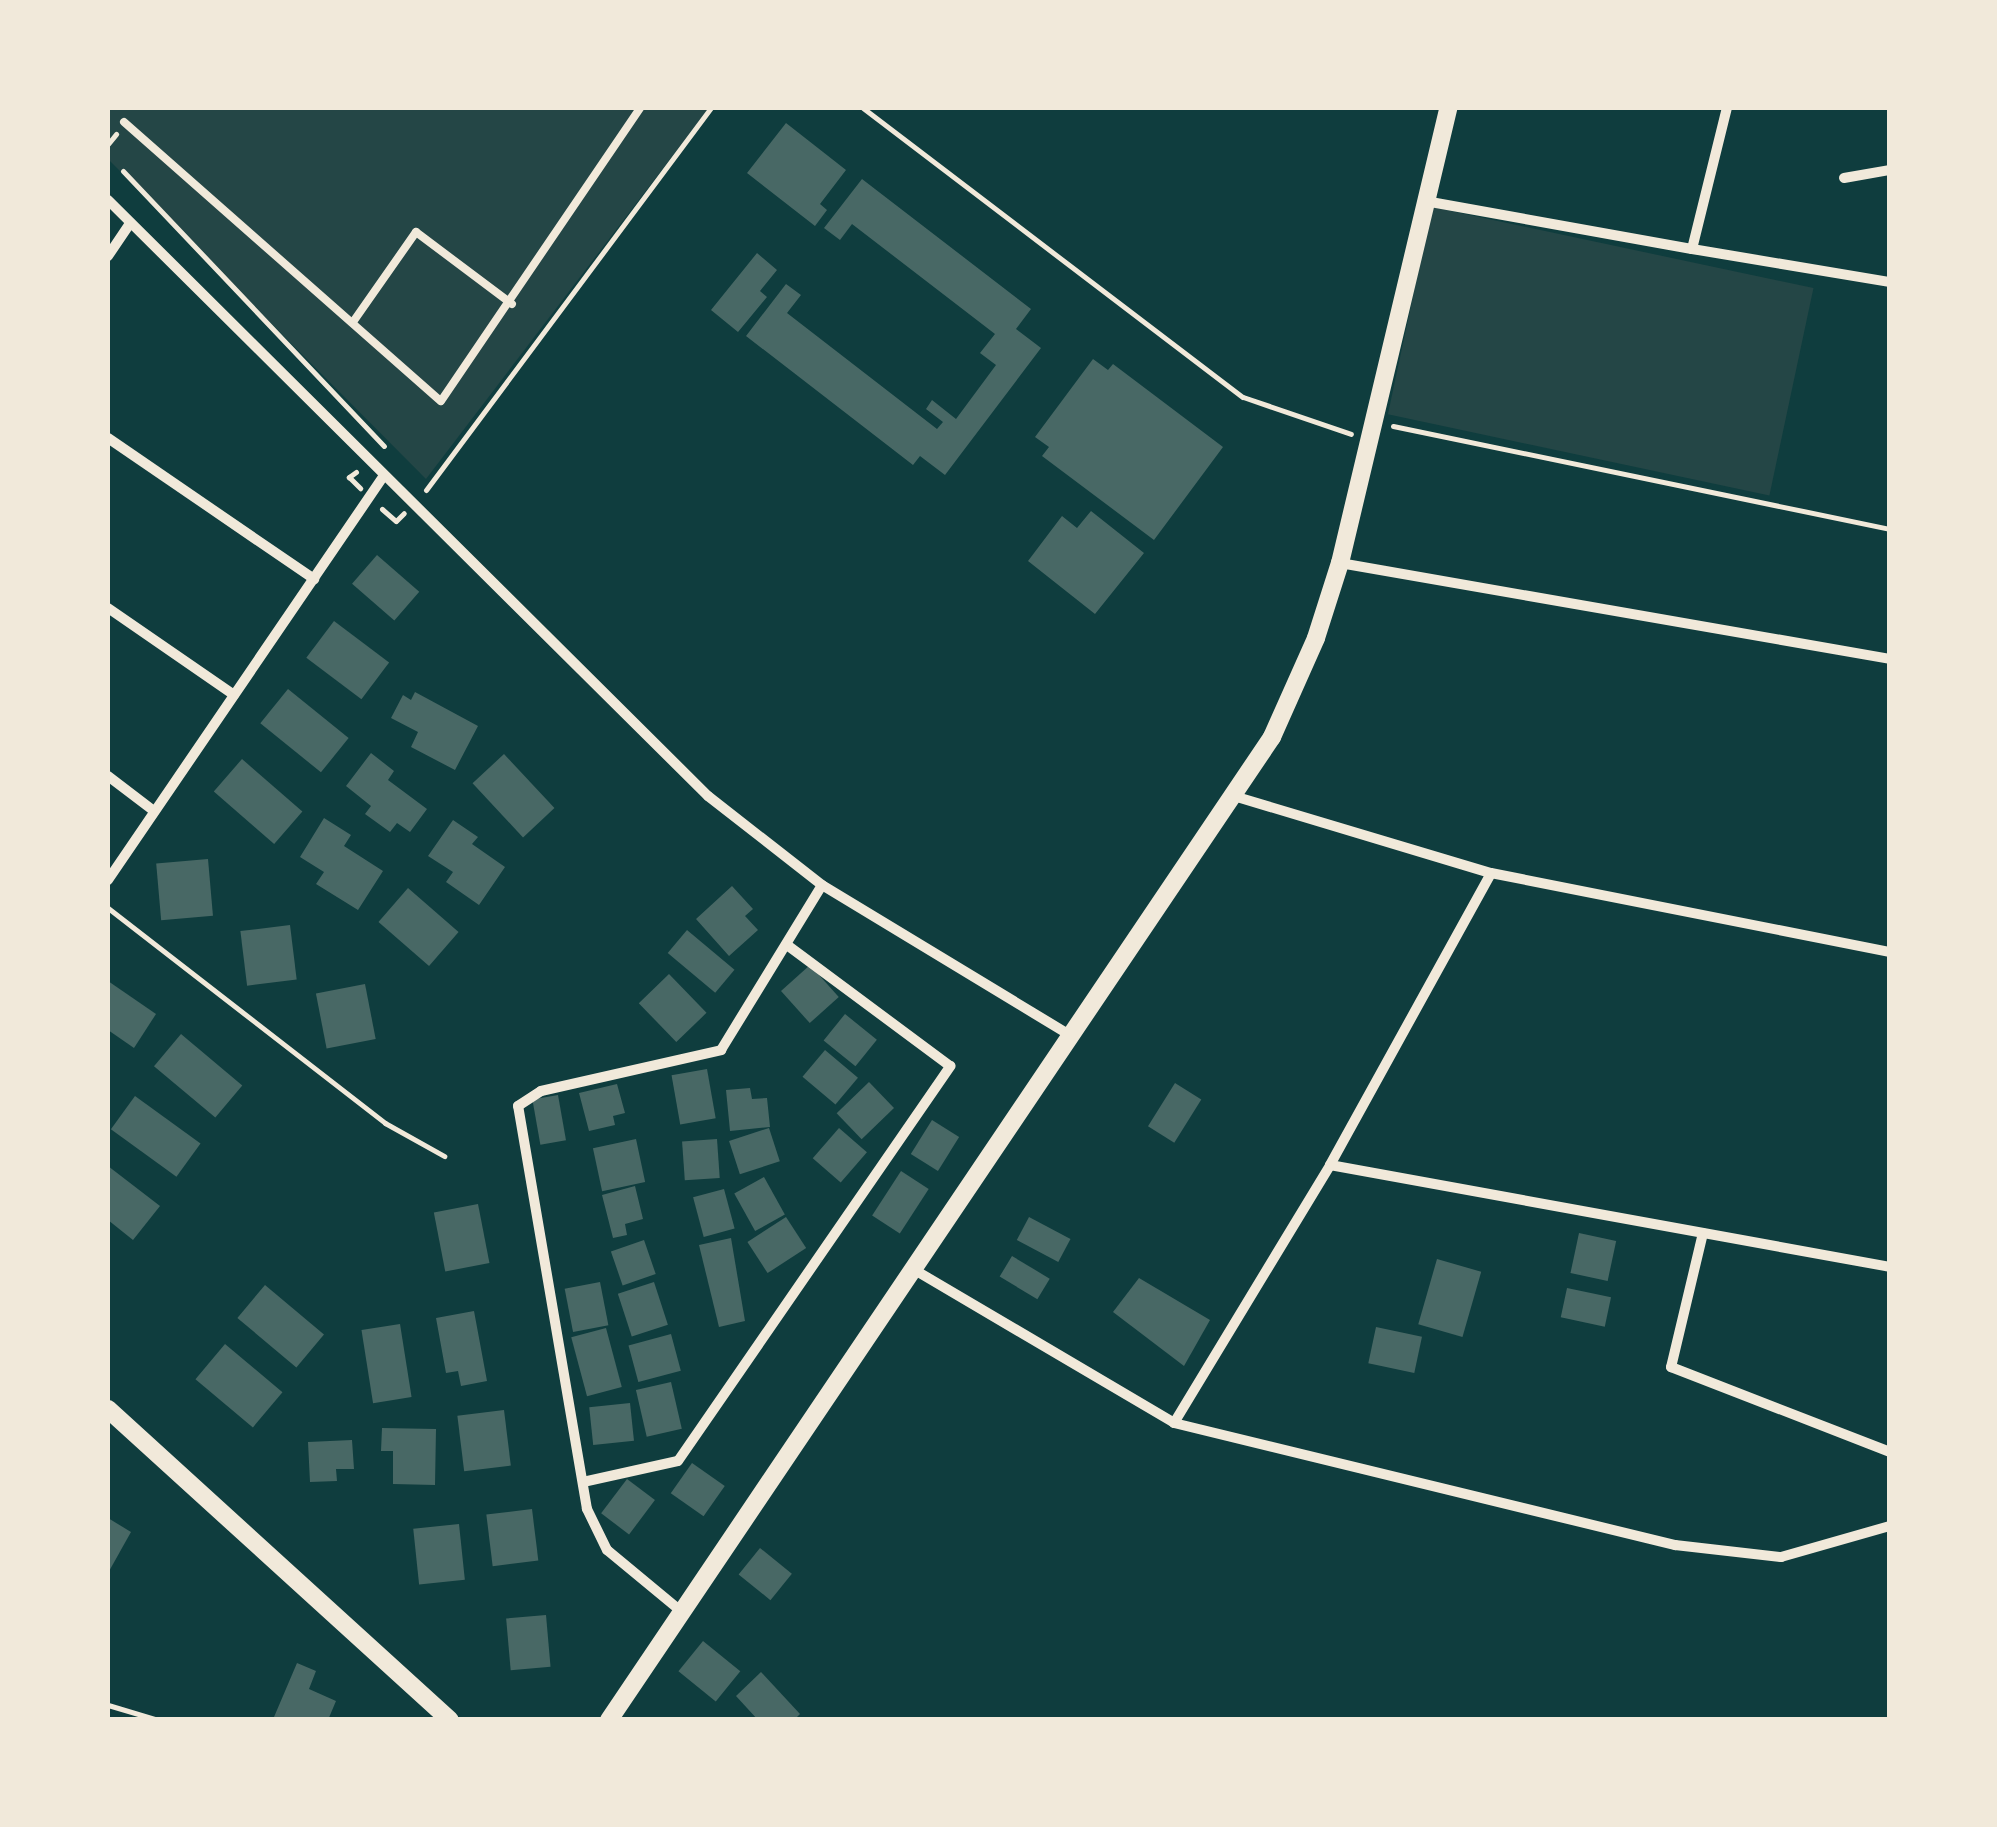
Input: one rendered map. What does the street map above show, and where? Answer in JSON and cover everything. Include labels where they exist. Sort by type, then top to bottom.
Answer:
[{"type":"street","points":[[609,1720],[1237,797],[1316,638],[1340,563],[1448,108]]},
{"type":"street","points":[[1692,249],[1726,108]]},
{"type":"street","points":[[1844,178],[1890,170]]},
{"type":"street","points":[[108,200],[382,479],[708,796],[822,885],[1071,1036]]},
{"type":"street","points":[[1425,202],[1890,282]]},
{"type":"street","points":[[108,256],[130,223]]},
{"type":"street","points":[[108,438],[314,578]]},
{"type":"street","points":[[108,880],[382,479]]},
{"type":"street","points":[[1340,563],[1890,659]]},
{"type":"street","points":[[108,608],[234,695]]},
{"type":"street","points":[[108,776],[154,812]]},
{"type":"street","points":[[1237,797],[1491,873],[1890,952]]},
{"type":"street","points":[[1174,1423],[1330,1165],[1491,873]]},
{"type":"street","points":[[682,1612],[607,1550],[587,1510],[518,1106],[540,1091],[721,1050],[822,885]]},
{"type":"street","points":[[582,1482],[678,1461],[950,1066],[786,944]]},
{"type":"street","points":[[1330,1165],[1890,1268]]},
{"type":"street","points":[[1703,1233],[1671,1367],[1890,1452]]},
{"type":"street","points":[[913,1269],[1174,1423],[1675,1545],[1782,1557],[1890,1526]]},
{"type":"street","points":[[108,1409],[450,1720]]},
{"type":"lane","points":[[124,122],[441,401],[512,304],[640,108]]},
{"type":"lane","points":[[353,322],[416,232],[512,304]]},
{"type":"path","points":[[416,479],[430,493],[711,108]]},
{"type":"path","points":[[863,108],[1244,397],[1371,432],[1890,529]]},
{"type":"path","points":[[123,172],[390,451]]},
{"type":"path","points":[[108,908],[385,1123],[444,1156]]},
{"type":"path","points":[[108,1705],[158,1720]]},
{"type":"shaded area","points":[[108,108],[709,108],[426,479],[108,159]]},
{"type":"shaded area","points":[[1432,207],[1813,288],[1769,495],[1388,414]]},
{"type":"building","points":[[786,123],[846,170],[820,204],[827,210],[815,226],[747,173]]},
{"type":"building","points":[[862,179],[1031,309],[1016,329],[1041,348],[945,475],[920,456],[913,465],[746,336],[786,284],[801,295],[787,313],[937,429],[943,422],[926,409],[932,400],[956,419],[996,365],[980,353],[995,334],[852,224],[840,240],[824,228]]},
{"type":"building","points":[[757,253],[777,270],[760,291],[767,297],[738,332],[711,310]]},
{"type":"building","points":[[1093,359],[1108,370],[1113,364],[1223,447],[1154,540],[1042,456],[1049,447],[1035,437]]},
{"type":"building","points":[[1091,511],[1144,553],[1095,614],[1028,561],[1062,516],[1077,528]]},
{"type":"building","points":[[377,555],[419,592],[394,620],[352,584]]},
{"type":"building","points":[[334,621],[389,663],[361,699],[306,658]]},
{"type":"building","points":[[288,689],[349,738],[321,772],[260,723]]},
{"type":"building","points":[[415,692],[478,726],[455,770],[411,747],[418,732],[391,718],[403,695],[411,700]]},
{"type":"building","points":[[371,753],[394,771],[388,780],[427,809],[410,832],[397,823],[390,832],[365,814],[371,806],[346,786]]},
{"type":"building","points":[[504,754],[554,808],[523,837],[473,783]]},
{"type":"building","points":[[242,759],[302,811],[274,844],[214,791]]},
{"type":"building","points":[[324,818],[351,835],[344,846],[383,871],[358,910],[316,884],[324,872],[300,857]]},
{"type":"building","points":[[453,820],[478,837],[472,844],[505,867],[479,905],[446,882],[453,872],[428,856]]},
{"type":"building","points":[[208,859],[213,916],[161,920],[156,864]]},
{"type":"building","points":[[732,886],[753,909],[745,916],[758,930],[729,956],[696,919]]},
{"type":"building","points":[[408,888],[459,932],[429,966],[378,922]]},
{"type":"building","points":[[290,925],[297,980],[247,986],[240,931]]},
{"type":"building","points":[[687,930],[734,970],[715,993],[668,953]]},
{"type":"building","points":[[810,965],[839,997],[810,1023],[781,991]]},
{"type":"building","points":[[669,974],[707,1013],[676,1042],[639,1003]]},
{"type":"building","points":[[108,981],[156,1014],[134,1048],[108,1030]]},
{"type":"building","points":[[365,984],[376,1039],[327,1049],[316,994]]},
{"type":"building","points":[[845,1014],[877,1040],[855,1066],[824,1040]]},
{"type":"building","points":[[181,1034],[242,1085],[215,1118],[154,1066]]},
{"type":"building","points":[[825,1050],[858,1078],[835,1104],[803,1077]]},
{"type":"building","points":[[707,1069],[716,1118],[680,1124],[672,1075]]},
{"type":"building","points":[[869,1082],[894,1108],[862,1139],[837,1113]]},
{"type":"building","points":[[1175,1083],[1201,1099],[1174,1143],[1148,1126]]},
{"type":"building","points":[[617,1084],[625,1113],[613,1116],[615,1125],[589,1131],[579,1093]]},
{"type":"building","points":[[750,1088],[752,1099],[767,1098],[770,1127],[730,1131],[726,1090]]},
{"type":"building","points":[[558,1095],[566,1140],[540,1145],[532,1100]]},
{"type":"building","points":[[135,1096],[201,1144],[176,1177],[111,1129]]},
{"type":"building","points":[[932,1120],[959,1137],[938,1171],[911,1154]]},
{"type":"building","points":[[769,1128],[780,1161],[740,1174],[729,1141]]},
{"type":"building","points":[[839,1128],[867,1152],[841,1182],[813,1158]]},
{"type":"building","points":[[636,1139],[645,1182],[602,1191],[593,1148]]},
{"type":"building","points":[[717,1139],[720,1178],[685,1180],[682,1141]]},
{"type":"building","points":[[108,1166],[160,1206],[133,1240],[108,1220]]},
{"type":"building","points":[[901,1171],[929,1189],[900,1233],[872,1215]]},
{"type":"building","points":[[764,1177],[785,1215],[755,1231],[734,1193]]},
{"type":"building","points":[[635,1186],[643,1219],[625,1224],[627,1235],[613,1238],[602,1195]]},
{"type":"building","points":[[724,1189],[735,1229],[704,1237],[693,1197]]},
{"type":"building","points":[[478,1204],[489,1263],[445,1271],[434,1213]]},
{"type":"building","points":[[786,1217],[806,1248],[768,1273],[747,1242]]},
{"type":"building","points":[[1029,1217],[1070,1239],[1058,1262],[1017,1240]]},
{"type":"building","points":[[1579,1233],[1616,1241],[1608,1281],[1570,1273]]},
{"type":"building","points":[[731,1238],[745,1321],[719,1327],[699,1245]]},
{"type":"building","points":[[644,1240],[656,1274],[623,1285],[611,1251]]},
{"type":"building","points":[[1012,1256],[1050,1279],[1037,1299],[1000,1277]]},
{"type":"building","points":[[1437,1259],[1481,1272],[1462,1337],[1418,1324]]},
{"type":"building","points":[[1139,1278],[1210,1320],[1184,1366],[1113,1312]]},
{"type":"building","points":[[600,1282],[608,1325],[573,1332],[565,1289]]},
{"type":"building","points":[[654,1282],[668,1325],[632,1337],[618,1294]]},
{"type":"building","points":[[265,1285],[324,1334],[296,1367],[237,1318]]},
{"type":"building","points":[[1567,1288],[1611,1297],[1605,1327],[1561,1317]]},
{"type":"building","points":[[474,1311],[487,1381],[461,1386],[458,1371],[446,1373],[436,1318]]},
{"type":"building","points":[[400,1324],[412,1397],[373,1403],[361,1330]]},
{"type":"building","points":[[1376,1327],[1422,1337],[1414,1373],[1368,1363]]},
{"type":"building","points":[[606,1328],[622,1387],[587,1396],[571,1337]]},
{"type":"building","points":[[671,1334],[681,1371],[638,1382],[628,1345]]},
{"type":"building","points":[[225,1344],[282,1392],[253,1427],[195,1379]]},
{"type":"building","points":[[671,1382],[682,1429],[647,1437],[636,1390]]},
{"type":"building","points":[[630,1403],[634,1441],[593,1445],[589,1407]]},
{"type":"building","points":[[504,1410],[511,1466],[464,1471],[457,1416]]},
{"type":"building","points":[[382,1428],[436,1429],[435,1485],[393,1484],[393,1451],[381,1451]]},
{"type":"building","points":[[352,1440],[354,1469],[336,1469],[337,1481],[310,1482],[308,1442]]},
{"type":"building","points":[[692,1463],[725,1486],[704,1516],[671,1493]]},
{"type":"building","points":[[627,1479],[655,1500],[629,1534],[601,1513]]},
{"type":"building","points":[[532,1509],[538,1561],[493,1566],[486,1515]]},
{"type":"building","points":[[108,1518],[131,1532],[108,1573]]},
{"type":"building","points":[[459,1524],[465,1580],[419,1585],[413,1529]]},
{"type":"building","points":[[760,1548],[792,1574],[770,1600],[739,1574]]},
{"type":"building","points":[[546,1615],[551,1667],[511,1670],[506,1618]]},
{"type":"building","points":[[703,1641],[740,1671],[716,1702],[678,1671]]},
{"type":"building","points":[[297,1663],[316,1671],[309,1689],[336,1701],[328,1720],[274,1717]]},
{"type":"building","points":[[761,1672],[800,1714],[794,1720],[758,1720],[736,1696]]}]
